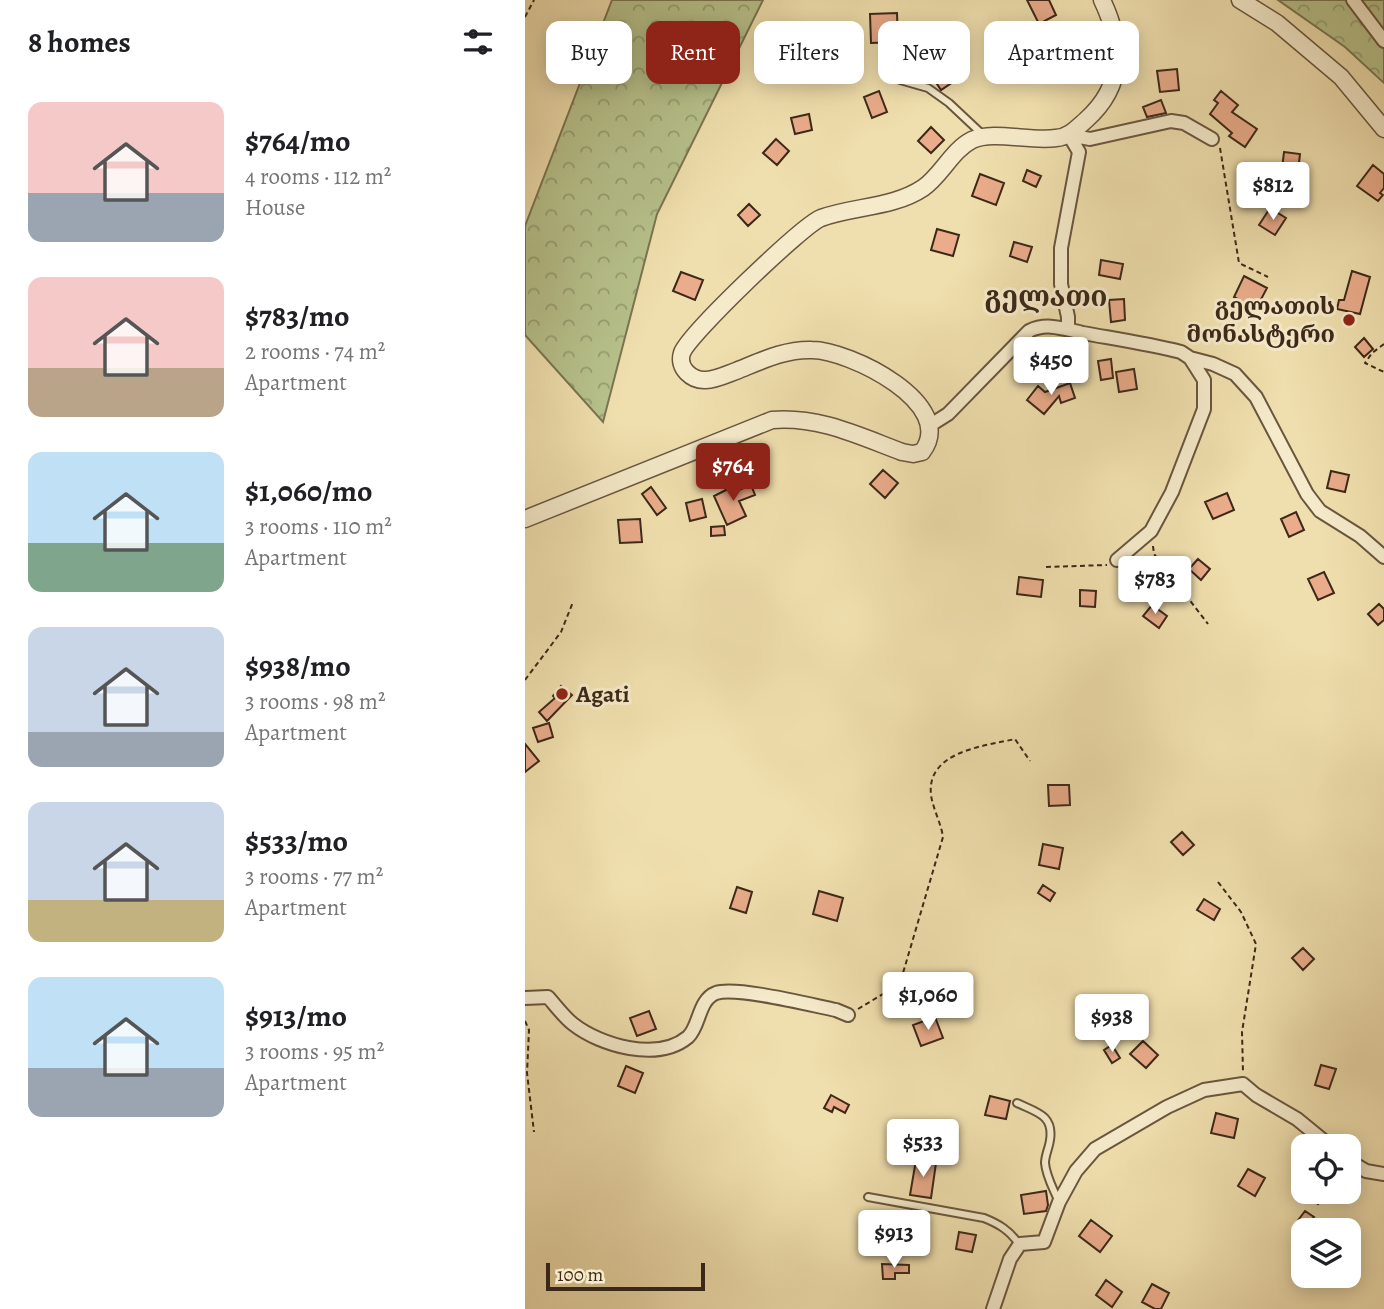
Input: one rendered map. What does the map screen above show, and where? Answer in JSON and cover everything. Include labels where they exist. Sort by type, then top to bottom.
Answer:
[{"type":"street","points":[[1069,135],[1097,110],[1110,90],[1116,72],[1115,33],[1102,0]]},
{"type":"street","points":[[1240,0],[1277,23],[1341,77],[1384,129]]},
{"type":"street","points":[[1353,0],[1384,41]]},
{"type":"street","points":[[525,519],[772,420],[794,418],[813,421],[913,454],[922,452],[927,445],[929,426],[924,414],[895,383],[845,356],[825,351],[792,351],[707,380],[695,379],[688,374],[681,365],[681,355],[699,330],[806,227],[818,219],[887,203],[923,188],[971,141],[985,137],[1043,139],[1069,135],[1090,139],[1171,121],[1184,123],[1212,139]]},
{"type":"street","points":[[1068,328],[1061,284],[1061,248],[1079,152],[1069,135]]},
{"type":"street","points":[[929,426],[955,407],[1029,331],[1038,326],[1068,328],[1181,352],[1190,358],[1235,374],[1256,397],[1307,494],[1320,511],[1360,536],[1384,557]]},
{"type":"street","points":[[1117,560],[1151,531],[1172,492],[1204,409],[1204,380],[1190,358]]},
{"type":"street","points":[[525,998],[548,997],[574,1025],[620,1046],[644,1051],[671,1047],[689,1036],[712,994],[725,991],[836,1010],[848,1015]]},
{"type":"street","points":[[993,1309],[1010,1259],[1020,1244],[1044,1242],[1059,1202],[1076,1171],[1095,1149],[1167,1107],[1204,1090],[1243,1084],[1315,1134]]},
{"type":"street","points":[[1361,1168],[1383,1175]]},
{"type":"lane","points":[[914,84],[928,88],[949,103],[985,137]]},
{"type":"lane","points":[[1017,1104],[1045,1115],[1051,1126],[1045,1160],[1047,1176],[1059,1202]]},
{"type":"lane","points":[[868,1197],[983,1218],[998,1223],[1011,1232],[1020,1244]]},
{"type":"path","points":[[525,17],[534,0]]},
{"type":"path","points":[[1212,139],[1221,150],[1238,263],[1268,277]]},
{"type":"path","points":[[1384,344],[1365,360],[1365,363],[1384,372]]},
{"type":"path","points":[[1151,531],[1154,554],[1208,624]]},
{"type":"path","points":[[1046,567],[1108,565],[1117,560]]},
{"type":"path","points":[[525,680],[561,632],[573,602]]},
{"type":"path","points":[[848,1015],[894,988],[903,973],[943,837],[931,795],[932,780],[941,764],[952,755],[1015,738],[1030,761]]},
{"type":"path","points":[[1218,881],[1241,912],[1256,943],[1241,1032],[1243,1084]]},
{"type":"path","points":[[525,1021],[529,1030],[527,1073],[534,1132]]},
{"type":"green space","points":[[612,0],[763,0],[740,46],[740,21],[646,21],[646,84],[721,84],[657,214],[603,422],[525,335],[525,226],[580,84],[632,84],[632,21],[604,21]]},
{"type":"green space","points":[[1278,0],[1384,0],[1384,83],[1345,47]]},
{"type":"building","points":[[1027,0],[1049,0],[1056,15],[1045,21],[1038,21]]},
{"type":"building","points":[[897,13],[897,21],[878,21],[878,43],[871,43],[870,14]]},
{"type":"building","points":[[1177,69],[1179,90],[1160,92],[1157,71]]},
{"type":"building","points":[[937,84],[950,84],[941,90]]},
{"type":"building","points":[[879,91],[887,112],[872,118],[864,97]]},
{"type":"building","points":[[1221,91],[1238,105],[1232,112],[1257,129],[1245,147],[1229,136],[1232,133],[1210,114],[1218,103],[1214,100]]},
{"type":"building","points":[[1161,100],[1166,113],[1147,117],[1143,107]]},
{"type":"building","points":[[809,114],[812,130],[795,134],[791,118]]},
{"type":"building","points":[[931,127],[944,140],[931,153],[918,141]]},
{"type":"building","points":[[776,139],[789,151],[777,165],[763,153]]},
{"type":"building","points":[[1284,152],[1300,154],[1298,171],[1282,169]]},
{"type":"building","points":[[1373,165],[1384,174],[1384,188],[1380,193],[1383,195],[1378,201],[1357,186]]},
{"type":"building","points":[[1027,170],[1041,176],[1036,187],[1023,181]]},
{"type":"building","points":[[980,174],[1004,183],[996,205],[972,196]]},
{"type":"building","points":[[749,204],[760,215],[748,226],[738,215]]},
{"type":"building","points":[[1270,208],[1286,218],[1275,235],[1259,225]]},
{"type":"building","points":[[937,229],[959,235],[953,256],[931,250]]},
{"type":"building","points":[[1014,242],[1032,247],[1027,262],[1010,256]]},
{"type":"building","points":[[1101,260],[1123,264],[1120,279],[1099,275]]},
{"type":"building","points":[[1352,271],[1370,277],[1360,314],[1337,309],[1339,300],[1344,300]]},
{"type":"building","points":[[681,272],[703,280],[695,300],[673,291]]},
{"type":"building","points":[[1244,276],[1267,288],[1256,309],[1234,297]]},
{"type":"building","points":[[1124,299],[1125,320],[1111,322],[1109,300]]},
{"type":"building","points":[[1364,338],[1373,349],[1364,357],[1355,347]]},
{"type":"building","points":[[1077,353],[1085,367],[1072,374],[1064,360]]},
{"type":"building","points":[[1111,359],[1113,378],[1101,380],[1098,361]]},
{"type":"building","points":[[1134,369],[1137,389],[1119,392],[1116,372]]},
{"type":"building","points":[[1070,383],[1075,398],[1061,403],[1059,396],[1044,414],[1027,400],[1038,386],[1045,392]]},
{"type":"building","points":[[883,470],[898,483],[885,498],[870,484]]},
{"type":"building","points":[[1331,471],[1349,475],[1345,492],[1327,488]]},
{"type":"building","points":[[751,485],[755,495],[739,501],[746,516],[727,525],[714,496],[732,487],[734,492]]},
{"type":"building","points":[[651,487],[666,508],[657,515],[642,494]]},
{"type":"building","points":[[1227,493],[1234,510],[1213,519],[1205,502]]},
{"type":"building","points":[[702,499],[706,517],[690,521],[686,503]]},
{"type":"building","points":[[1296,512],[1304,530],[1289,537],[1281,519]]},
{"type":"building","points":[[640,519],[642,542],[620,543],[618,520]]},
{"type":"building","points":[[724,526],[725,535],[711,536],[711,527]]},
{"type":"building","points":[[1198,559],[1210,569],[1201,580],[1189,569]]},
{"type":"building","points":[[1324,572],[1334,593],[1318,600],[1308,579]]},
{"type":"building","points":[[1019,577],[1043,580],[1041,597],[1017,594]]},
{"type":"building","points":[[1080,590],[1096,591],[1095,607],[1080,606]]},
{"type":"building","points":[[1379,604],[1384,609],[1384,620],[1378,625],[1368,614]]},
{"type":"building","points":[[1152,605],[1167,616],[1159,628],[1143,616]]},
{"type":"building","points":[[561,686],[572,695],[547,721],[539,712],[555,698],[553,696]]},
{"type":"building","points":[[549,723],[553,737],[538,742],[533,728]]},
{"type":"building","points":[[525,744],[539,761],[525,772]]},
{"type":"building","points":[[1048,785],[1069,785],[1070,805],[1049,806]]},
{"type":"building","points":[[1182,832],[1194,845],[1183,855],[1171,842]]},
{"type":"building","points":[[1043,844],[1063,848],[1059,869],[1039,865]]},
{"type":"building","points":[[1043,885],[1055,893],[1050,901],[1038,893]]},
{"type":"building","points":[[737,887],[752,892],[746,913],[730,908]]},
{"type":"building","points":[[819,891],[843,898],[837,921],[813,914]]},
{"type":"building","points":[[1204,899],[1220,909],[1214,920],[1197,910]]},
{"type":"building","points":[[1303,948],[1314,959],[1303,970],[1292,958]]},
{"type":"building","points":[[649,1011],[656,1029],[637,1036],[630,1018]]},
{"type":"building","points":[[935,1017],[943,1038],[921,1046],[913,1025]]},
{"type":"building","points":[[1143,1041],[1158,1055],[1146,1068],[1130,1054]]},
{"type":"building","points":[[1112,1045],[1120,1058],[1112,1063],[1104,1050]]},
{"type":"building","points":[[1321,1065],[1336,1069],[1329,1089],[1315,1085]]},
{"type":"building","points":[[626,1066],[643,1073],[635,1093],[618,1086]]},
{"type":"building","points":[[831,1095],[849,1105],[845,1113],[834,1107],[832,1112],[824,1108]]},
{"type":"building","points":[[990,1096],[1010,1101],[1006,1119],[985,1115]]},
{"type":"building","points":[[1216,1113],[1238,1119],[1234,1138],[1211,1133]]},
{"type":"building","points":[[916,1160],[936,1163],[931,1198],[910,1195]]},
{"type":"building","points":[[1248,1169],[1265,1178],[1255,1196],[1238,1186]]},
{"type":"building","points":[[1046,1191],[1046,1211],[1024,1214],[1021,1195]]},
{"type":"building","points":[[1305,1211],[1314,1217],[1313,1218],[1300,1218]]},
{"type":"building","points":[[1091,1220],[1112,1236],[1100,1252],[1079,1236]]},
{"type":"building","points":[[959,1232],[976,1235],[972,1252],[956,1249]]},
{"type":"building","points":[[882,1264],[909,1265],[909,1273],[895,1273],[895,1279],[883,1279]]},
{"type":"building","points":[[1106,1280],[1122,1292],[1112,1307],[1096,1295]]},
{"type":"building","points":[[1152,1284],[1169,1293],[1161,1309],[1142,1302]]},
{"type":"place","name":"გელათის მონასტერი","points":[[1349,320]]},
{"type":"place","name":"Agati","points":[[562,694]]},
{"type":"district","name":"გელათი","points":[[1046,296]]}]
